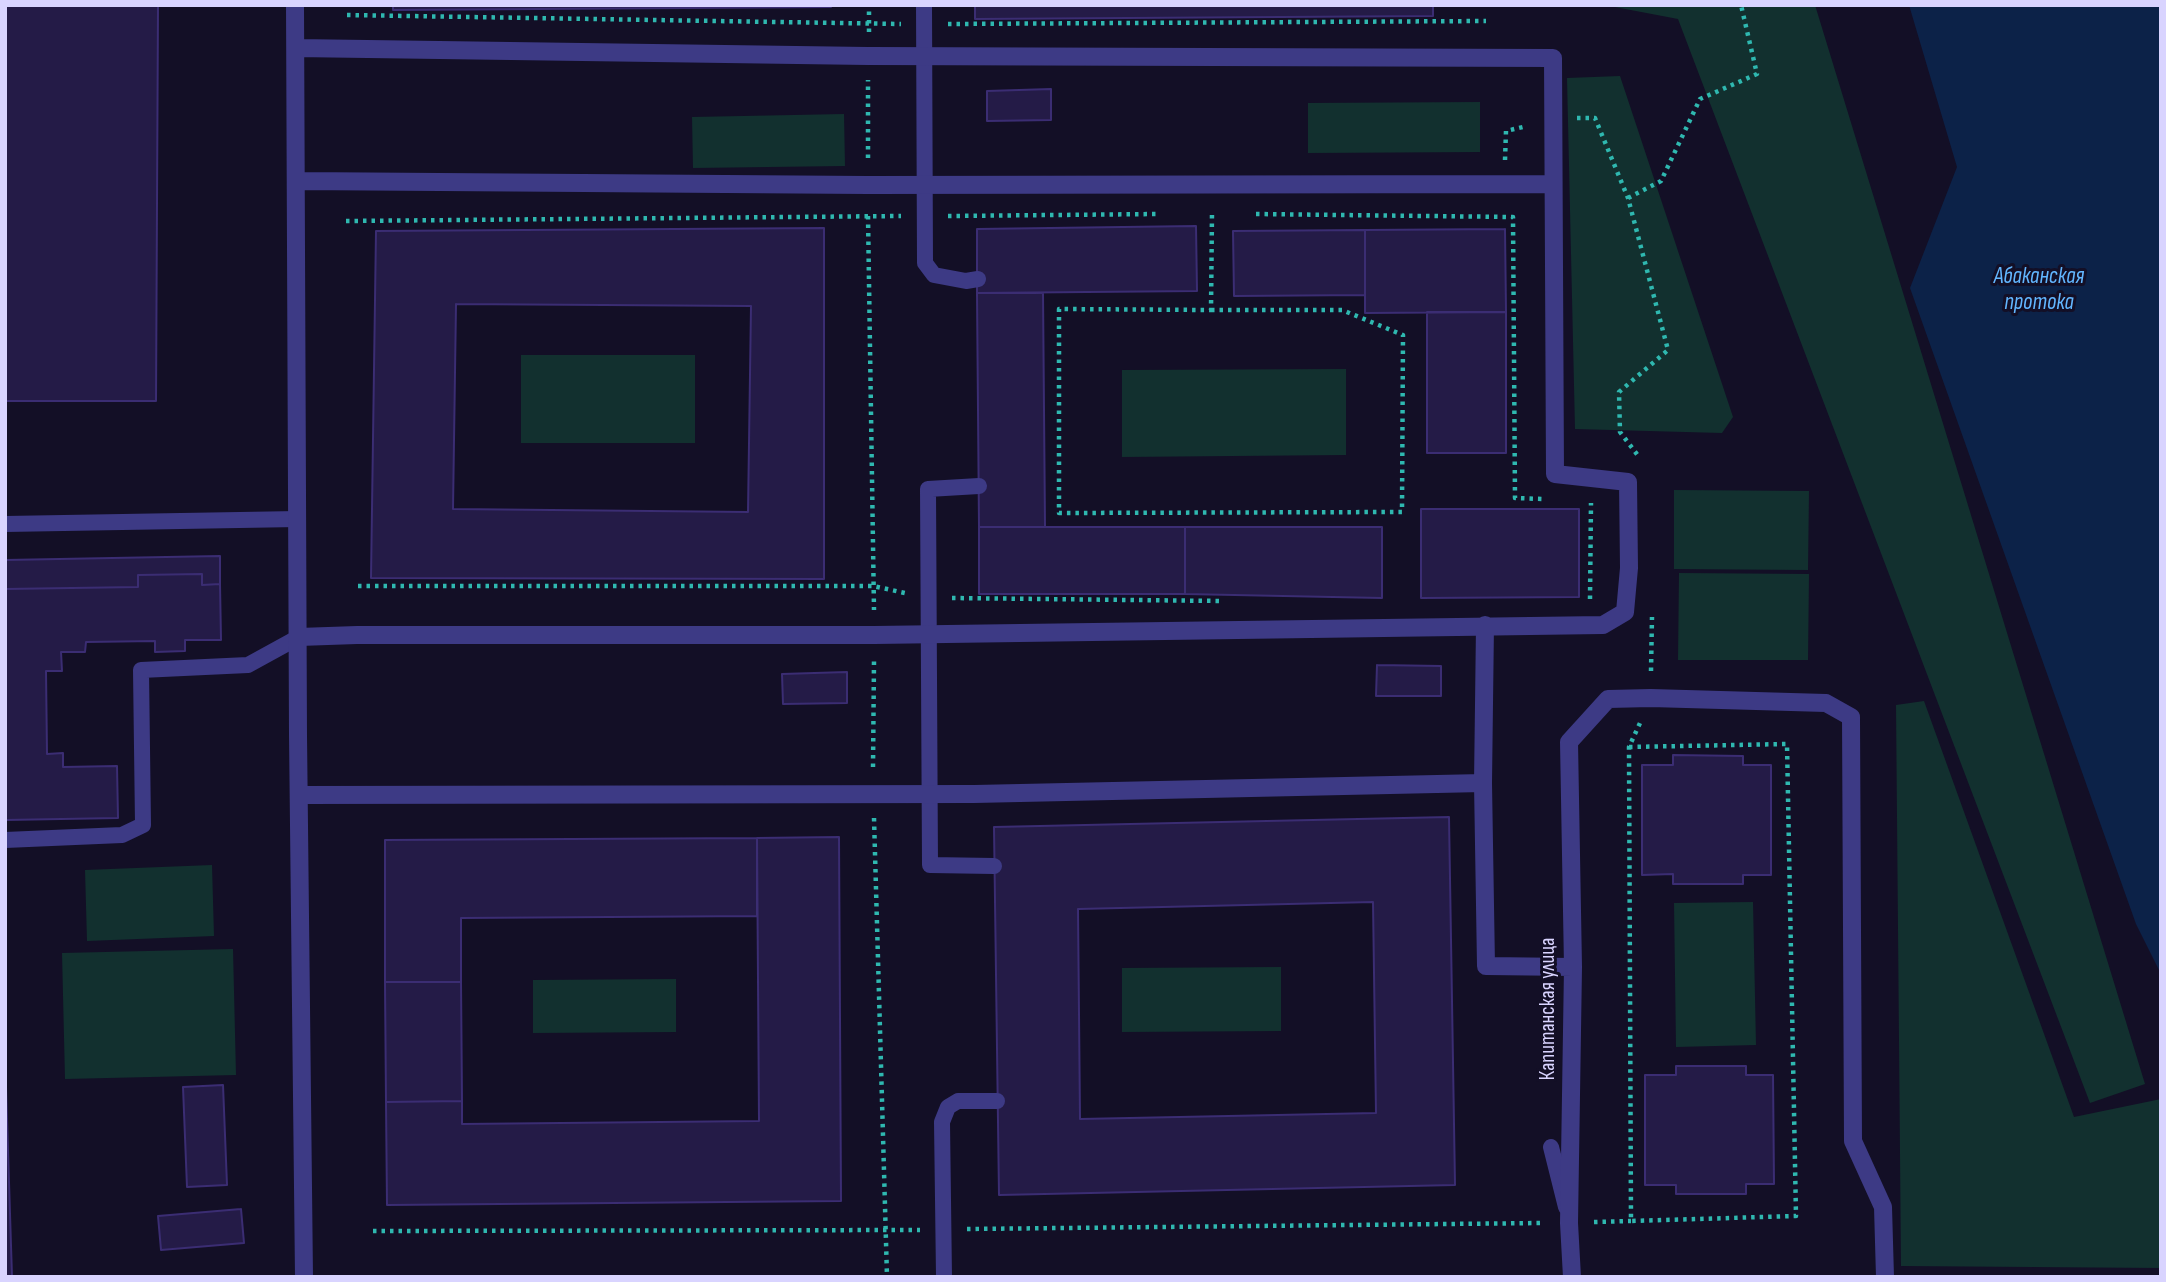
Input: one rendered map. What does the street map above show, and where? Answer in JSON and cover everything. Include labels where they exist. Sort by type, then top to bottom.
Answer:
[{"type":"street","points":[[295,5],[304,1277]]},
{"type":"street","points":[[296,48],[923,56],[1553,58],[1555,474],[1628,482],[1629,568],[1625,612],[1603,625],[874,635],[299,637]]},
{"type":"street","points":[[297,181],[925,185],[1553,184]]},
{"type":"street","points":[[1485,625],[1483,783],[1486,967],[1573,967]]},
{"type":"street","points":[[1651,698],[1826,703],[1851,717],[1853,1141],[1883,1207],[1885,1277]]},
{"type":"street","name":"Капитанская улица","points":[[1572,1277],[1569,1223],[1573,967],[1569,742],[1608,699],[1651,698]]},
{"type":"street","points":[[299,795],[929,793],[1483,783]]},
{"type":"lane","points":[[923,5],[925,263],[934,275],[966,281],[978,279]]},
{"type":"lane","points":[[979,486],[928,489],[930,865],[994,866]]},
{"type":"lane","points":[[5,524],[298,519]]},
{"type":"lane","points":[[5,840],[121,835],[143,825],[141,670],[248,665],[299,637]]},
{"type":"lane","points":[[944,1277],[942,1122],[948,1107],[958,1101],[997,1101]]},
{"type":"lane","points":[[1551,1147],[1569,1223]]},
{"type":"path","points":[[1628,198],[1661,181],[1700,99],[1758,74],[1741,5]]},
{"type":"path","points":[[1501,217],[1506,131],[1553,119],[1595,118],[1628,198],[1668,350],[1619,392],[1620,432],[1642,461]]},
{"type":"path","points":[[1211,310],[1212,213]]},
{"type":"path","points":[[346,221],[1171,214]]},
{"type":"path","points":[[1198,214],[1226,214]]},
{"type":"path","points":[[1253,214],[1513,217],[1516,498],[1553,499]]},
{"type":"path","points":[[1059,309],[1211,310],[1342,310],[1403,335],[1402,512],[1059,513],[1059,309]]},
{"type":"path","points":[[1590,605],[1591,500]]},
{"type":"path","points":[[358,586],[873,586],[929,598],[1233,601]]},
{"type":"path","points":[[1632,1221],[1629,747],[1651,698],[1652,614]]},
{"type":"path","points":[[373,1231],[943,1231],[981,1228],[1569,1223],[1796,1216],[1787,744],[1629,747]]},
{"type":"green space","points":[[1614,5],[1815,5],[2145,1084],[2090,1103],[1678,19]]},
{"type":"green space","points":[[1620,76],[1733,417],[1722,433],[1575,429],[1567,78]]},
{"type":"green space","points":[[1480,102],[1480,152],[1308,153],[1308,103]]},
{"type":"green space","points":[[844,114],[845,166],[693,168],[692,117]]},
{"type":"green space","points":[[521,355],[695,355],[695,443],[521,443]]},
{"type":"green space","points":[[1346,369],[1346,455],[1122,457],[1122,370]]},
{"type":"green space","points":[[1674,490],[1809,491],[1808,570],[1674,569]]},
{"type":"green space","points":[[1679,573],[1809,574],[1808,660],[1678,660]]},
{"type":"green space","points":[[1924,701],[2074,1117],[2161,1099],[2161,1268],[1901,1266],[1896,705]]},
{"type":"green space","points":[[212,865],[214,936],[87,941],[85,870]]},
{"type":"green space","points":[[1753,902],[1756,1045],[1676,1047],[1674,903]]},
{"type":"green space","points":[[233,949],[236,1075],[65,1079],[62,953]]},
{"type":"green space","points":[[1281,967],[1281,1031],[1122,1032],[1122,968]]},
{"type":"green space","points":[[676,979],[676,1032],[533,1033],[533,980]]},
{"type":"water","name":"Абаканская протока","points":[[1909,5],[2161,5],[2161,974],[2136,924],[1910,288],[1957,167]]},
{"type":"building","points":[[5,5],[158,5],[156,401],[5,401]]},
{"type":"building","points":[[393,5],[831,5],[831,7],[393,10]]},
{"type":"building","points":[[975,5],[1433,5],[1433,16],[975,19]]},
{"type":"building","points":[[1051,89],[1051,120],[987,121],[987,91]]},
{"type":"building","points":[[1196,226],[1197,291],[977,293],[977,229]]},
{"type":"building","points":[[824,228],[824,579],[371,578],[376,231]],"holes":[[[456,304],[751,306],[748,512],[453,509]]]},
{"type":"building","points":[[1505,229],[1506,312],[1365,313],[1365,230]]},
{"type":"building","points":[[1365,230],[1365,295],[1234,296],[1233,231]]},
{"type":"building","points":[[977,293],[1043,293],[1045,527],[979,527]]},
{"type":"building","points":[[1427,312],[1506,312],[1506,453],[1427,453]]},
{"type":"building","points":[[1421,509],[1579,509],[1579,597],[1421,598]]},
{"type":"building","points":[[979,527],[1185,527],[1185,594],[979,594]]},
{"type":"building","points":[[1185,527],[1382,527],[1382,598],[1185,594]]},
{"type":"building","points":[[220,556],[220,584],[202,585],[202,574],[138,575],[138,587],[5,589],[5,560]]},
{"type":"building","points":[[202,574],[202,585],[220,584],[221,640],[185,640],[185,651],[155,652],[155,641],[86,642],[85,652],[61,652],[62,671],[46,671],[47,754],[63,753],[63,767],[117,766],[118,818],[5,820],[5,589],[138,587],[138,575]]},
{"type":"building","points":[[1377,665],[1441,666],[1441,696],[1376,696]]},
{"type":"building","points":[[847,672],[847,703],[783,704],[782,674]]},
{"type":"building","points":[[1673,755],[1743,756],[1743,765],[1771,765],[1771,875],[1743,875],[1743,884],[1673,884],[1673,874],[1642,875],[1642,765],[1673,765]]},
{"type":"building","points":[[1449,817],[1455,1185],[999,1195],[994,827]],"holes":[[[1373,902],[1376,1113],[1080,1119],[1078,909]]]},
{"type":"building","points":[[839,837],[841,1201],[387,1205],[386,1102],[462,1101],[462,1124],[759,1121],[757,838]]},
{"type":"building","points":[[757,838],[757,916],[461,918],[461,982],[385,982],[385,840]]},
{"type":"building","points":[[385,982],[461,982],[462,1101],[386,1102]]},
{"type":"building","points":[[5,1055],[12,1277],[5,1277]]},
{"type":"building","points":[[1676,1066],[1746,1066],[1746,1075],[1773,1075],[1774,1184],[1746,1184],[1746,1194],[1676,1194],[1676,1185],[1645,1185],[1645,1075],[1676,1075]]},
{"type":"building","points":[[223,1085],[227,1185],[187,1187],[183,1087]]},
{"type":"building","points":[[241,1209],[244,1243],[161,1250],[158,1216]]}]
